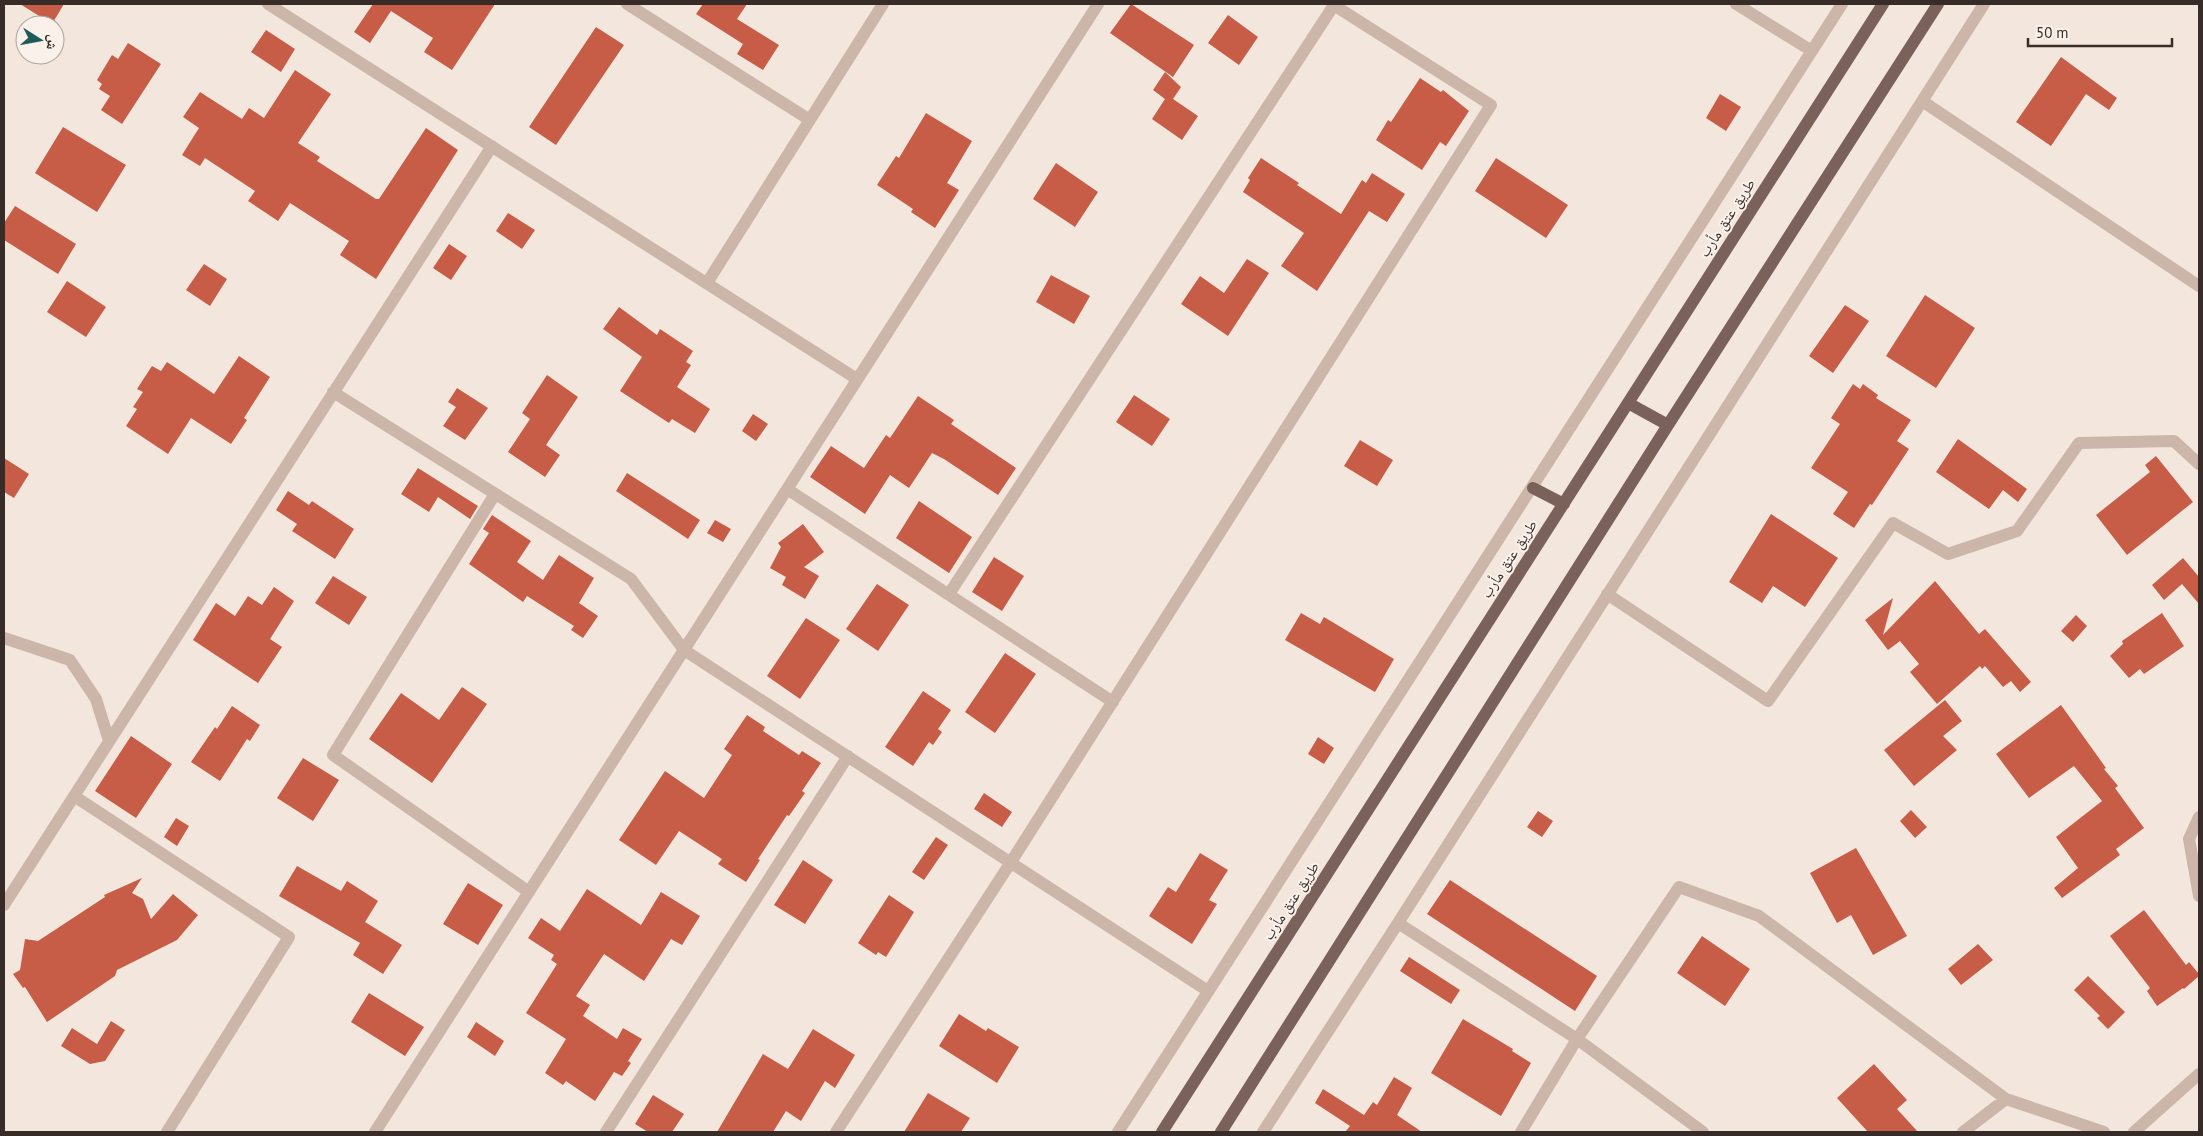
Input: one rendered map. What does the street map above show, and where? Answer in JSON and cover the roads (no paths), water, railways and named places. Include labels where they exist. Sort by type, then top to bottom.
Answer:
[{"type":"main road","name":"طريق عتق مأرب","points":[[1162,1132],[1883,4]]},
{"type":"main road","points":[[1221,1132],[1668,425],[1938,4]]},
{"type":"main road","points":[[1628,404],[1668,425]]},
{"type":"main road","points":[[1533,488],[1564,504]]},
{"type":"street","points":[[268,4],[857,379]]},
{"type":"street","points":[[627,4],[810,120]]},
{"type":"street","points":[[707,283],[883,4]]},
{"type":"street","points":[[375,1132],[1098,4]]},
{"type":"street","points":[[1736,4],[1812,51]]},
{"type":"street","points":[[1118,1132],[1842,4]]},
{"type":"street","points":[[1262,1132],[1398,923],[1984,4]]},
{"type":"street","points":[[836,1132],[1011,862],[1491,105],[1333,5],[949,594]]},
{"type":"street","points":[[1922,101],[2199,286]]},
{"type":"street","points":[[4,905],[492,146]]},
{"type":"street","points":[[333,392],[631,579],[684,650],[1208,991]]},
{"type":"street","points":[[1607,594],[1768,702],[1893,523],[1948,554],[2017,531],[2079,443],[2174,441],[2199,464]]},
{"type":"street","points":[[787,489],[1113,702]]},
{"type":"street","points":[[495,494],[333,755],[529,892]]},
{"type":"street","points":[[4,638],[70,660],[96,699],[109,742]]},
{"type":"street","points":[[606,1132],[848,756]]},
{"type":"street","points":[[74,796],[289,937],[167,1132]]},
{"type":"street","points":[[2199,817],[2189,839],[2199,896]]},
{"type":"street","points":[[1521,1132],[1577,1039],[1679,887],[1759,916],[2006,1099],[2104,1132]]},
{"type":"street","points":[[1398,923],[1577,1039],[1703,1132]]},
{"type":"street","points":[[2134,1132],[2199,1074]]},
{"type":"street","points":[[1963,1132],[2006,1099]]}]
